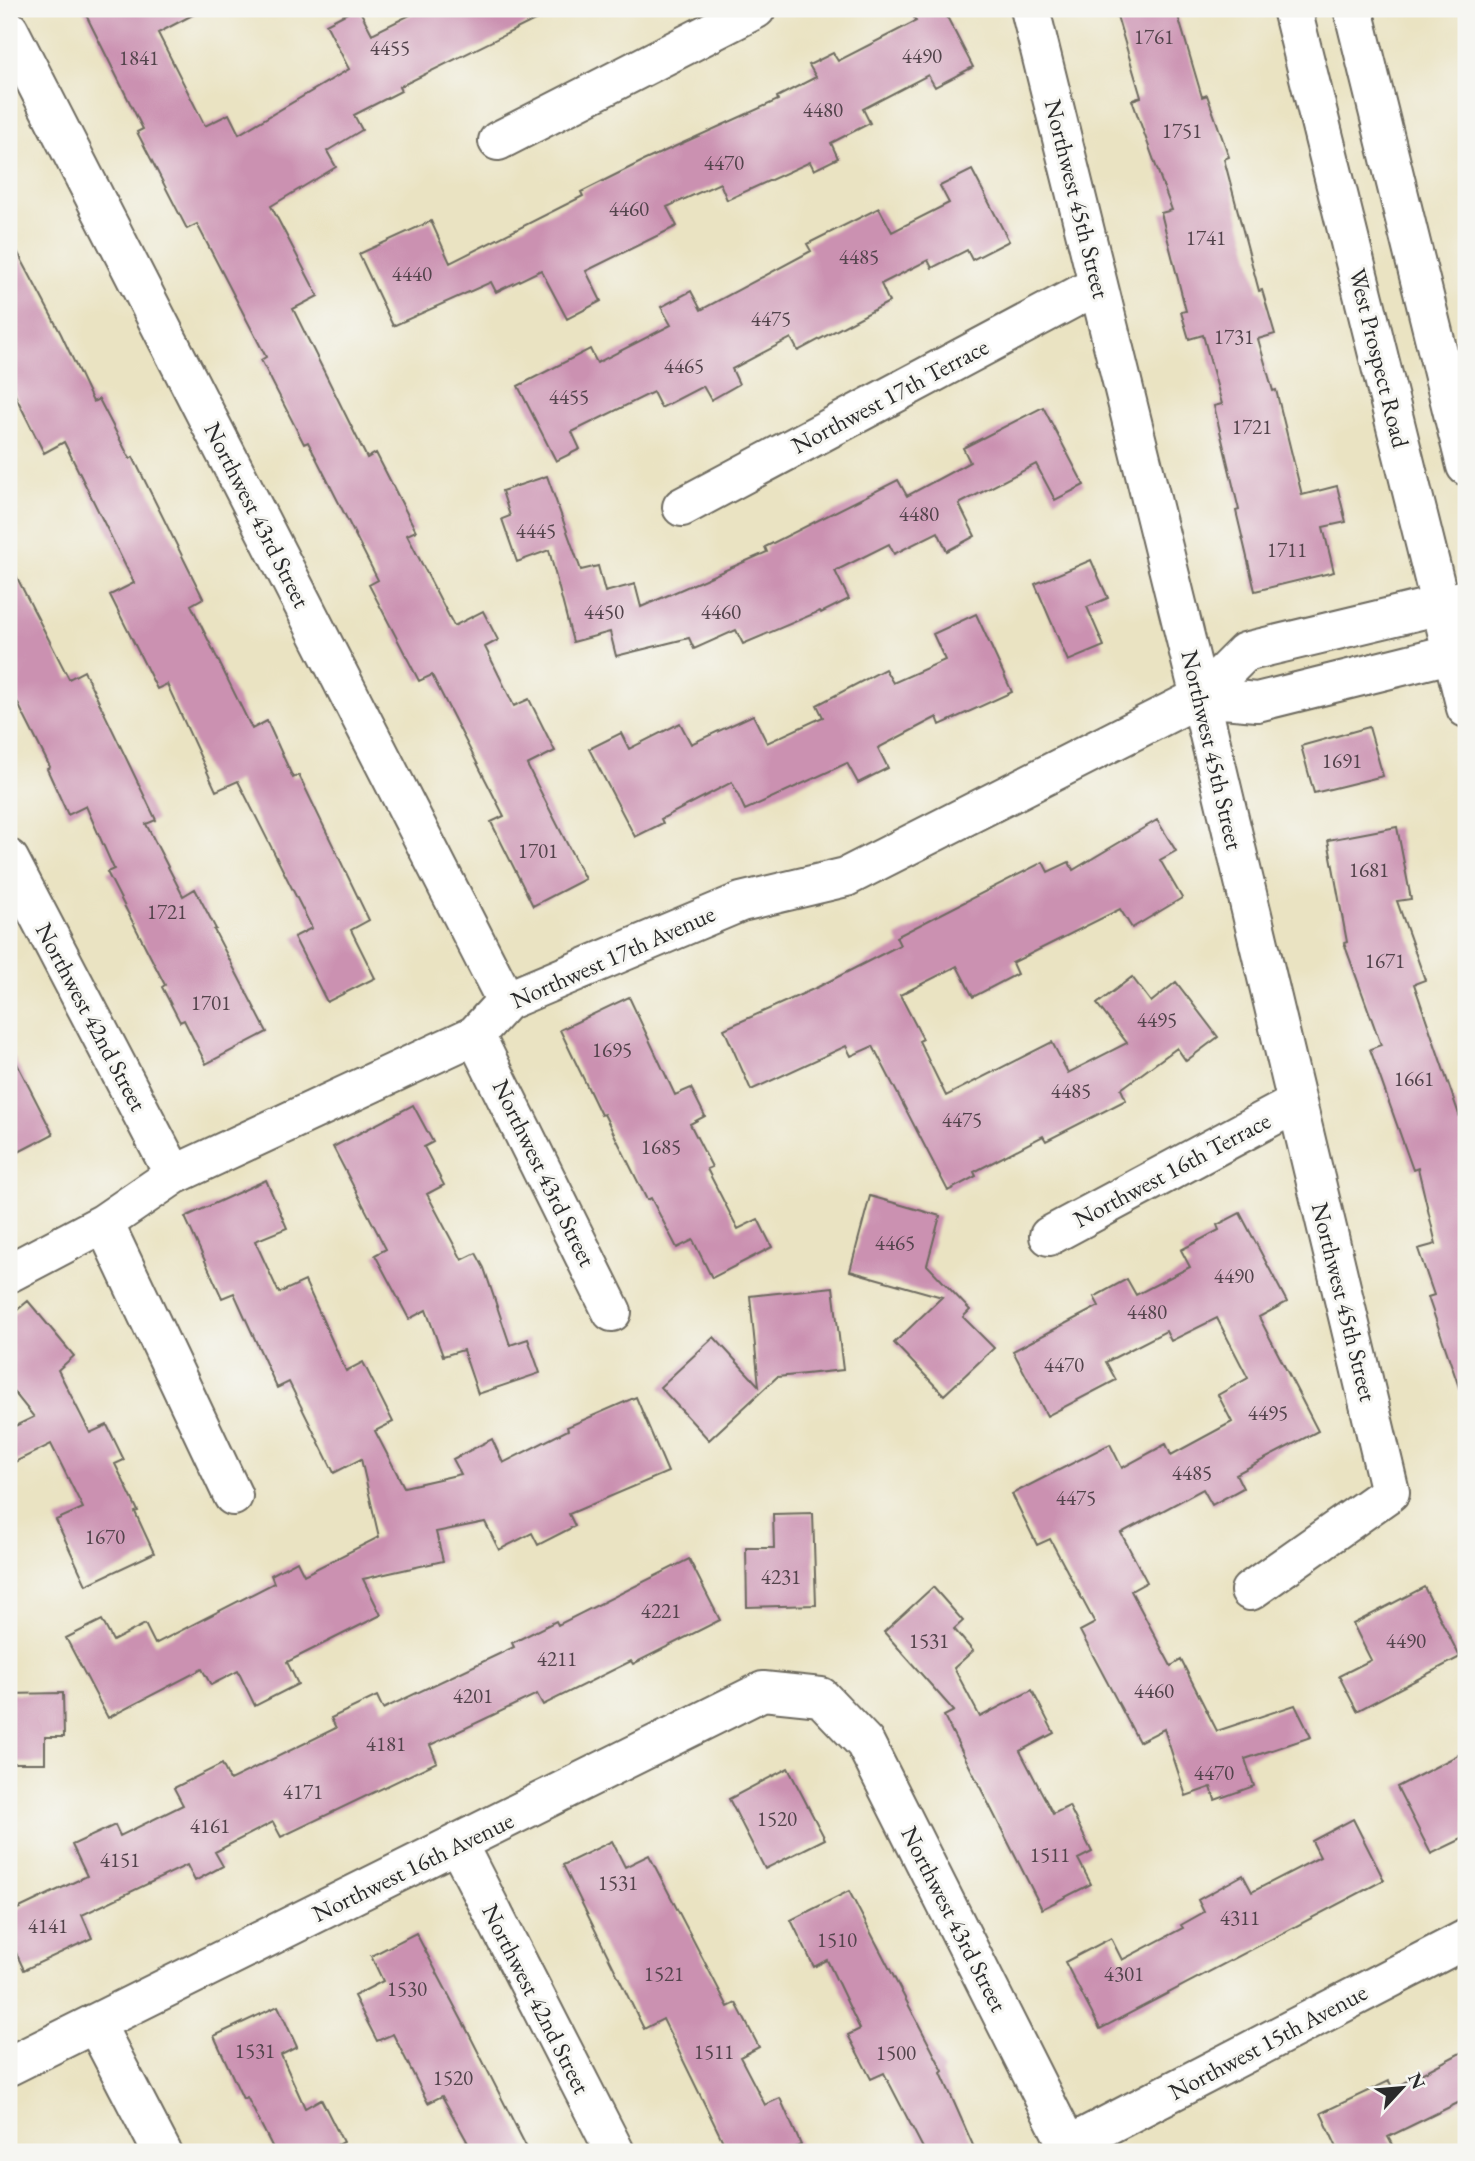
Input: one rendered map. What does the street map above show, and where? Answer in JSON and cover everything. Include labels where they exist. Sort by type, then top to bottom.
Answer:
[{"type":"street","points":[[498,141],[756,9]]},
{"type":"street","name":"Northwest 45th Street","points":[[1030,9],[1200,697],[1295,1104],[1390,1492],[1251,1591]]},
{"type":"street","name":"West Prospect Road","points":[[1292,9],[1453,602],[1466,708]]},
{"type":"street","points":[[1353,9],[1466,466]]},
{"type":"street","name":"Northwest 43rd Street","points":[[9,30],[506,1001]]},
{"type":"street","name":"Northwest 17th Terrace","points":[[682,507],[1098,285]]},
{"type":"street","name":"Northwest 17th Avenue","points":[[9,1273],[104,1223],[174,1175],[475,1035],[506,1001],[741,902],[846,877],[1200,697],[1245,652],[1453,602]]},
{"type":"street","points":[[1200,697],[1257,702],[1460,652]]},
{"type":"street","name":"Northwest 42nd Street","points":[[9,859],[174,1175]]},
{"type":"street","name":"Northwest 43rd Street","points":[[475,1035],[612,1311]]},
{"type":"street","name":"Northwest 16th Terrace","points":[[1049,1236],[1295,1104]]},
{"type":"street","points":[[104,1223],[233,1496]]},
{"type":"street","name":"Northwest 16th Avenue","points":[[9,2066],[763,1691],[821,1697]]},
{"type":"street","name":"Northwest 43rd Street","points":[[821,1697],[865,1743],[1070,2149]]},
{"type":"street","name":"Northwest 42nd Street","points":[[458,1845],[615,2152]]},
{"type":"street","name":"Northwest 15th Avenue","points":[[1070,2149],[1466,1938]]},
{"type":"street","points":[[95,2023],[162,2152]]},
{"type":"building","points":[[83,9],[204,9],[158,33],[205,126],[229,114],[239,134],[349,69],[326,24],[355,9],[359,9],[372,34],[422,9],[557,9],[399,87],[401,91],[354,115],[362,130],[327,151],[336,167],[271,206],[318,296],[293,309],[367,458],[376,453],[416,531],[407,535],[454,626],[483,611],[498,640],[485,647],[514,706],[529,699],[555,751],[527,765],[585,879],[533,906],[491,822],[504,816],[432,675],[419,681],[369,585],[378,580],[308,442],[304,444],[261,360],[266,357],[197,224],[187,229],[137,132],[143,129]]},
{"type":"building","points":[[909,9],[943,9],[973,67],[935,87],[928,75],[863,109],[870,123],[831,143],[838,158],[814,170],[810,162],[727,200],[720,183],[667,207],[677,226],[586,271],[601,301],[567,319],[541,270],[496,292],[491,282],[393,326],[359,254],[431,221],[450,263],[583,196],[581,192],[643,161],[778,100],[777,97],[816,77],[809,65],[833,53],[838,61],[916,21]]},
{"type":"building","points":[[1115,9],[1176,9],[1202,97],[1207,95],[1229,157],[1224,159],[1259,291],[1262,290],[1275,334],[1258,339],[1273,391],[1276,390],[1302,495],[1337,486],[1346,522],[1323,527],[1334,572],[1255,591],[1214,406],[1222,404],[1203,335],[1189,339],[1181,312],[1186,311],[1161,213],[1172,210],[1132,100],[1141,97]]},
{"type":"building","points":[[972,170],[1009,241],[972,260],[967,250],[932,268],[928,260],[881,284],[889,302],[798,351],[791,338],[732,369],[739,384],[711,400],[703,386],[661,408],[653,392],[572,432],[580,449],[556,461],[518,386],[590,349],[597,363],[671,325],[661,307],[691,291],[701,310],[811,251],[807,244],[879,208],[892,232],[949,203],[940,186]]},
{"type":"building","points":[[9,236],[61,334],[93,402],[99,399],[130,459],[133,457],[203,598],[191,605],[252,729],[267,721],[293,778],[299,775],[369,920],[351,930],[375,978],[327,1002],[294,937],[312,928],[238,781],[216,791],[167,684],[157,689],[110,595],[134,583],[64,442],[44,453],[9,383]]},
{"type":"building","points":[[1043,407],[1084,485],[1055,500],[1036,464],[959,504],[975,536],[947,551],[938,532],[894,554],[889,544],[835,571],[849,599],[743,644],[736,630],[694,649],[689,638],[616,656],[610,632],[573,642],[549,550],[517,562],[502,519],[510,516],[502,491],[547,476],[581,570],[598,566],[605,592],[635,584],[641,607],[767,552],[765,547],[898,480],[907,496],[970,462],[963,448]]},
{"type":"building","points":[[1091,560],[1108,598],[1087,607],[1104,646],[1068,661],[1035,584]]},
{"type":"building","points":[[9,562],[69,679],[84,671],[156,820],[146,824],[183,896],[195,889],[267,1032],[206,1064],[184,1020],[180,1022],[162,987],[165,985],[107,872],[114,869],[86,806],[68,815],[47,769],[50,767],[9,686]]},
{"type":"building","points":[[976,614],[1012,692],[940,725],[937,717],[878,748],[888,768],[858,783],[847,763],[745,810],[732,782],[661,819],[663,823],[635,837],[589,749],[621,733],[629,749],[680,723],[691,744],[753,715],[767,743],[823,717],[817,705],[885,669],[893,683],[945,660],[933,634]]},
{"type":"building","points":[[1369,727],[1383,776],[1314,793],[1301,746]]},
{"type":"building","points":[[1157,820],[1176,851],[1160,860],[1182,898],[1132,928],[1120,909],[1012,963],[1017,974],[973,997],[957,966],[900,995],[923,1039],[919,1041],[946,1096],[1052,1042],[1068,1073],[1127,1043],[1097,1004],[1132,977],[1151,1002],[1176,982],[1218,1037],[1186,1061],[1177,1048],[1121,1089],[1126,1100],[1046,1141],[1043,1136],[974,1172],[976,1176],[948,1191],[873,1046],[851,1056],[846,1046],[751,1090],[724,1029],[818,987],[900,945],[896,937],[1043,862],[1048,872],[1069,862],[1073,870]]},
{"type":"building","points":[[1397,827],[1411,899],[1397,901],[1425,980],[1414,984],[1466,1135],[1466,1393],[1461,1393],[1428,1297],[1434,1295],[1418,1249],[1436,1244],[1418,1168],[1413,1170],[1370,1049],[1381,1045],[1344,943],[1347,942],[1328,840]]},
{"type":"building","points":[[629,997],[675,1095],[691,1088],[705,1116],[690,1124],[712,1167],[707,1169],[738,1229],[758,1219],[772,1247],[712,1278],[693,1240],[677,1248],[651,1198],[647,1200],[604,1114],[601,1115],[560,1030]]},
{"type":"building","points":[[9,1048],[53,1134],[9,1157]]},
{"type":"building","points":[[413,1105],[433,1142],[424,1147],[444,1185],[427,1194],[462,1260],[476,1253],[484,1268],[510,1345],[528,1339],[540,1373],[478,1394],[463,1350],[443,1356],[426,1310],[409,1319],[375,1255],[386,1249],[333,1147]]},
{"type":"building","points":[[266,1180],[287,1228],[255,1241],[279,1293],[305,1281],[346,1371],[363,1362],[393,1422],[375,1431],[404,1487],[461,1474],[453,1459],[492,1439],[503,1463],[568,1430],[567,1427],[636,1397],[668,1472],[569,1514],[575,1526],[538,1545],[532,1533],[499,1550],[485,1522],[436,1532],[443,1561],[363,1579],[381,1615],[287,1662],[298,1684],[255,1706],[238,1671],[211,1685],[202,1669],[108,1718],[66,1638],[102,1620],[113,1641],[145,1624],[155,1644],[274,1583],[271,1575],[297,1561],[304,1575],[379,1537],[361,1459],[334,1473],[289,1382],[277,1388],[234,1293],[222,1298],[185,1217]]},
{"type":"building","points":[[870,1196],[940,1216],[927,1265],[970,1310],[963,1317],[994,1348],[944,1395],[894,1343],[942,1297],[850,1271]]},
{"type":"building","points":[[1240,1213],[1287,1302],[1259,1317],[1318,1431],[1236,1474],[1243,1488],[1212,1505],[1203,1489],[1121,1533],[1147,1582],[1131,1591],[1171,1666],[1181,1660],[1217,1731],[1295,1705],[1311,1737],[1245,1759],[1254,1786],[1215,1800],[1211,1787],[1186,1796],[1164,1729],[1139,1742],[1080,1631],[1095,1623],[1050,1539],[1037,1545],[1012,1494],[1110,1444],[1122,1468],[1166,1444],[1171,1455],[1232,1422],[1218,1395],[1248,1378],[1217,1318],[1171,1341],[1166,1331],[1106,1362],[1116,1380],[1047,1416],[1013,1351],[1099,1306],[1094,1297],[1127,1279],[1136,1295],[1190,1267],[1181,1250],[1219,1230],[1217,1225]]},
{"type":"building","points":[[833,1287],[843,1370],[777,1377],[709,1440],[660,1387],[714,1337],[759,1386],[750,1296]]},
{"type":"building","points":[[28,1301],[74,1356],[58,1370],[90,1433],[107,1425],[124,1460],[115,1464],[138,1511],[135,1512],[154,1553],[86,1585],[56,1520],[83,1508],[51,1444],[9,1465],[9,1429],[34,1417],[9,1386],[9,1317]]},
{"type":"building","points":[[813,1513],[816,1605],[747,1607],[746,1548],[774,1548],[773,1514]]},
{"type":"building","points":[[689,1559],[720,1620],[543,1705],[537,1694],[430,1745],[437,1762],[281,1837],[273,1822],[215,1852],[223,1866],[195,1881],[187,1865],[82,1915],[92,1938],[24,1970],[9,1938],[9,1913],[87,1876],[72,1845],[115,1825],[120,1836],[183,1805],[174,1788],[222,1764],[230,1780],[336,1728],[331,1718],[377,1696],[383,1709],[514,1647],[512,1643],[556,1621],[558,1625]]},
{"type":"building","points":[[933,1587],[963,1621],[954,1629],[973,1651],[954,1668],[980,1717],[1032,1690],[1054,1733],[1020,1751],[1053,1814],[1069,1806],[1092,1852],[1078,1859],[1091,1884],[1042,1909],[944,1716],[954,1711],[884,1632]]},
{"type":"building","points":[[1424,1587],[1460,1657],[1357,1711],[1339,1676],[1371,1660],[1353,1624]]},
{"type":"building","points":[[63,1693],[64,1737],[45,1737],[45,1763],[9,1763],[9,1694]]},
{"type":"building","points":[[1466,1751],[1466,1837],[1431,1854],[1397,1787]]},
{"type":"building","points":[[788,1768],[825,1839],[765,1869],[729,1799]]},
{"type":"building","points":[[1353,1819],[1384,1880],[1100,2029],[1065,1962],[1111,1938],[1122,1960],[1183,1928],[1181,1925],[1204,1912],[1198,1900],[1243,1875],[1252,1892],[1320,1857],[1312,1841]]},
{"type":"building","points":[[612,1841],[625,1867],[649,1855],[728,2007],[736,2003],[759,2047],[740,2057],[765,2105],[780,2098],[801,2145],[785,2152],[728,2152],[663,2019],[644,2029],[563,1865]]},
{"type":"building","points":[[849,1891],[943,2071],[941,2073],[976,2152],[925,2152],[884,2073],[871,2079],[848,2035],[860,2029],[827,1960],[814,1967],[791,1920]]},
{"type":"building","points":[[416,1933],[529,2152],[473,2152],[442,2096],[428,2103],[393,2034],[377,2041],[354,1996],[383,1981],[371,1956]]},
{"type":"building","points":[[278,2006],[297,2047],[281,2055],[305,2108],[321,2099],[343,2142],[322,2152],[275,2152],[247,2097],[243,2099],[214,2036]]},
{"type":"building","points":[[1466,2050],[1466,2099],[1388,2137],[1396,2152],[1339,2152],[1321,2113],[1389,2081],[1393,2089]]}]
